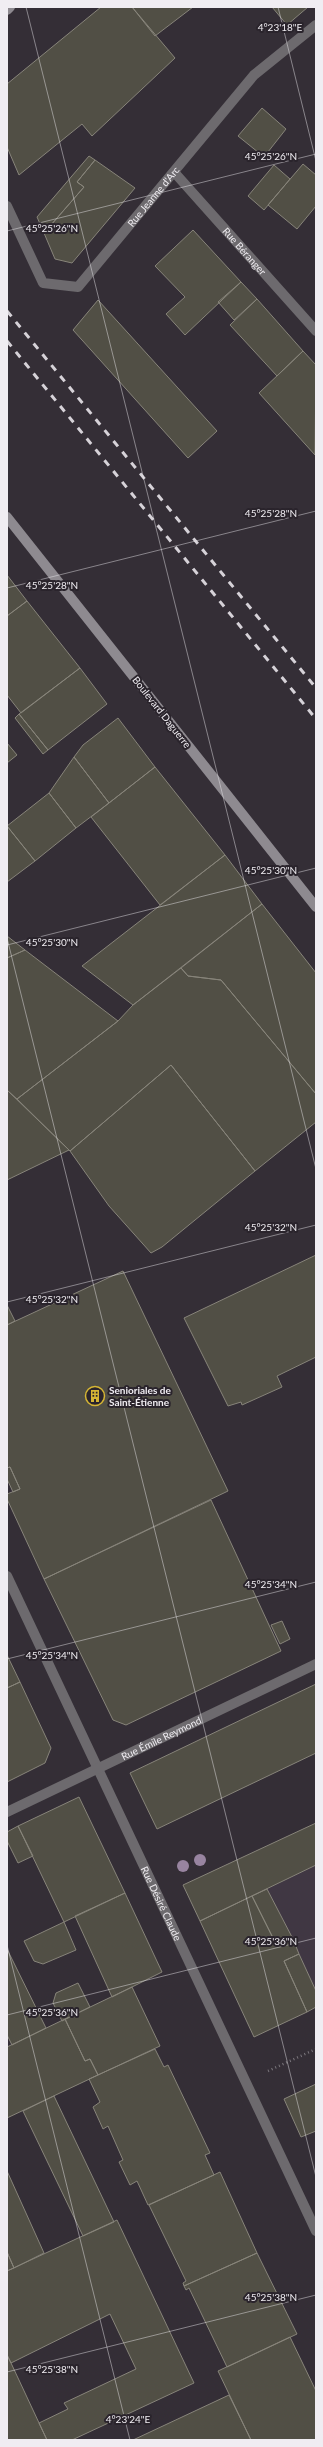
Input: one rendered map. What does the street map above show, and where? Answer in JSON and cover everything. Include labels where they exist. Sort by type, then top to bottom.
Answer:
[{"type":"main road","points":[[7,10],[10,7]]},
{"type":"main road","name":"Boulevard Daguerre","points":[[7,517],[316,907]]},
{"type":"street","name":"Rue Jeanne d'Arc","points":[[7,206],[43,283],[78,287],[254,75],[316,25]]},
{"type":"street","name":"Rue Béranger","points":[[174,172],[316,331]]},
{"type":"street","name":"Rue Désiré Claude","points":[[7,1576],[316,2231]]},
{"type":"street","name":"Rue Émile Reymond","points":[[7,1812],[98,1770],[316,1664]]},
{"type":"path","points":[[245,2081],[316,2049]]},
{"type":"shaded area","points":[[316,1865],[316,1993],[267,1889]]},
{"type":"building","points":[[101,7],[132,7],[175,58],[92,136],[82,124],[19,175],[7,147],[7,84]]},
{"type":"building","points":[[132,7],[193,7],[155,36]]},
{"type":"building","points":[[272,7],[308,7],[287,25]]},
{"type":"building","points":[[262,108],[286,129],[264,157],[238,136]]},
{"type":"building","points":[[89,156],[95,160],[77,182],[84,187],[44,233],[37,217]]},
{"type":"building","points":[[95,160],[135,188],[72,263],[55,259],[44,233],[84,187],[77,182]]},
{"type":"building","points":[[303,164],[316,175],[316,206],[297,229],[268,205]]},
{"type":"building","points":[[274,165],[290,179],[264,210],[248,196]]},
{"type":"building","points":[[193,230],[241,282],[185,335],[166,314],[185,297],[155,266]]},
{"type":"building","points":[[241,282],[257,299],[234,320],[218,302]]},
{"type":"building","points":[[257,299],[303,351],[277,376],[230,325]]},
{"type":"building","points":[[98,300],[217,431],[188,458],[73,330]]},
{"type":"building","points":[[303,351],[316,365],[315,455],[259,393]]},
{"type":"building","points":[[7,575],[27,601],[7,616]]},
{"type":"building","points":[[27,601],[80,668],[21,713],[7,695],[7,616]]},
{"type":"building","points":[[80,668],[107,704],[48,750],[19,714]]},
{"type":"building","points":[[19,714],[48,750],[43,754],[15,718]]},
{"type":"building","points":[[118,718],[155,767],[109,803],[74,757],[83,745]]},
{"type":"building","points":[[7,743],[17,755],[7,763]]},
{"type":"building","points":[[74,757],[109,803],[76,828],[49,793]]},
{"type":"building","points":[[155,767],[225,855],[160,905],[91,817]]},
{"type":"building","points":[[49,793],[76,828],[35,861],[7,826]]},
{"type":"building","points":[[7,826],[35,861],[7,882]]},
{"type":"building","points":[[225,855],[262,904],[133,1005],[82,966]]},
{"type":"building","points":[[262,904],[316,973],[316,1094],[221,980],[188,976],[181,968]]},
{"type":"building","points":[[7,936],[25,950],[7,958]]},
{"type":"building","points":[[25,950],[118,1021],[17,1099],[7,1090],[7,958]]},
{"type":"building","points":[[181,968],[188,976],[221,980],[316,1094],[316,1122],[255,1171],[171,1065],[70,1151],[17,1099],[118,1021],[133,1005]]},
{"type":"building","points":[[171,1065],[255,1171],[162,1247],[151,1253],[109,1206],[70,1151]]},
{"type":"building","points":[[7,1090],[69,1150],[7,1180]]},
{"type":"building","points":[[316,1255],[316,1357],[277,1376],[282,1387],[242,1405],[241,1402],[228,1406],[184,1318]]},
{"type":"building","name":"Senioriales de Saint-Étienne","points":[[123,1271],[228,1491],[44,1579],[7,1499],[7,1494],[20,1489],[10,1467],[7,1468],[7,1325]]},
{"type":"building","points":[[7,1305],[15,1321],[7,1325]]},
{"type":"building","points":[[10,1467],[20,1489],[13,1492],[7,1479],[7,1468]]},
{"type":"building","points":[[211,1500],[281,1651],[126,1725],[113,1720],[44,1579]]},
{"type":"building","points":[[282,1621],[290,1639],[280,1644],[271,1625]]},
{"type":"building","points":[[7,1655],[20,1682],[7,1688]]},
{"type":"building","points":[[20,1682],[51,1748],[45,1763],[7,1782],[7,1688]]},
{"type":"building","points":[[316,1684],[316,1753],[157,1829],[130,1773]]},
{"type":"building","points":[[79,1797],[125,1893],[64,1922],[18,1826]]},
{"type":"building","points":[[316,1823],[316,1865],[200,1921],[183,1885]]},
{"type":"building","points":[[18,1826],[33,1856],[18,1863],[7,1841],[7,1832]]},
{"type":"building","points":[[267,1889],[293,1939],[277,1946],[252,1896]]},
{"type":"building","points":[[125,1893],[162,1972],[112,1997],[75,1916]]},
{"type":"building","points":[[252,1896],[277,1946],[293,1939],[299,1954],[284,1961],[307,2012],[254,2037],[200,1921]]},
{"type":"building","points":[[64,1922],[76,1950],[43,1964],[34,1961],[24,1941]]},
{"type":"building","points":[[7,1949],[46,2028],[12,2045],[7,2035]]},
{"type":"building","points":[[299,1954],[316,1991],[316,2007],[307,2012],[284,1961]]},
{"type":"building","points":[[78,1983],[90,2007],[62,2021],[53,2003],[56,1993]]},
{"type":"building","points":[[132,1987],[160,2046],[98,2075],[90,2059],[85,2061],[65,2019]]},
{"type":"building","points":[[65,2019],[85,2061],[90,2059],[98,2075],[7,2118],[7,2047]]},
{"type":"building","points":[[155,2049],[164,2067],[168,2065],[210,2153],[205,2155],[214,2175],[148,2205],[137,2181],[130,2185],[119,2162],[123,2160],[108,2126],[103,2129],[93,2107],[100,2102],[89,2079]]},
{"type":"building","points":[[316,2084],[316,2131],[301,2137],[284,2099]]},
{"type":"building","points":[[54,2096],[114,2222],[83,2236],[23,2111]]},
{"type":"building","points":[[7,2171],[44,2253],[14,2268],[7,2252]]},
{"type":"building","points":[[220,2172],[257,2253],[184,2286],[183,2283],[186,2281],[149,2205]]},
{"type":"building","points":[[117,2220],[194,2383],[72,2440],[47,2440],[39,2423],[68,2409],[64,2403],[136,2369],[110,2314],[11,2363],[7,2355],[7,2271]]},
{"type":"building","points":[[7,2252],[14,2268],[7,2271]]},
{"type":"building","points":[[257,2253],[297,2334],[227,2367],[189,2288],[186,2290],[184,2286]]},
{"type":"building","points":[[290,2337],[316,2391],[316,2440],[251,2440],[218,2371]]},
{"type":"building","points":[[7,2355],[11,2363],[47,2440],[7,2440]]},
{"type":"building","points":[[229,2395],[251,2440],[133,2440]]},
{"type":"railway","points":[[7,311],[316,688]]},
{"type":"railway","points":[[7,341],[316,719]]},
{"type":"place","name":"Senioriales de Saint-Étienne","points":[[95,1396]]}]
